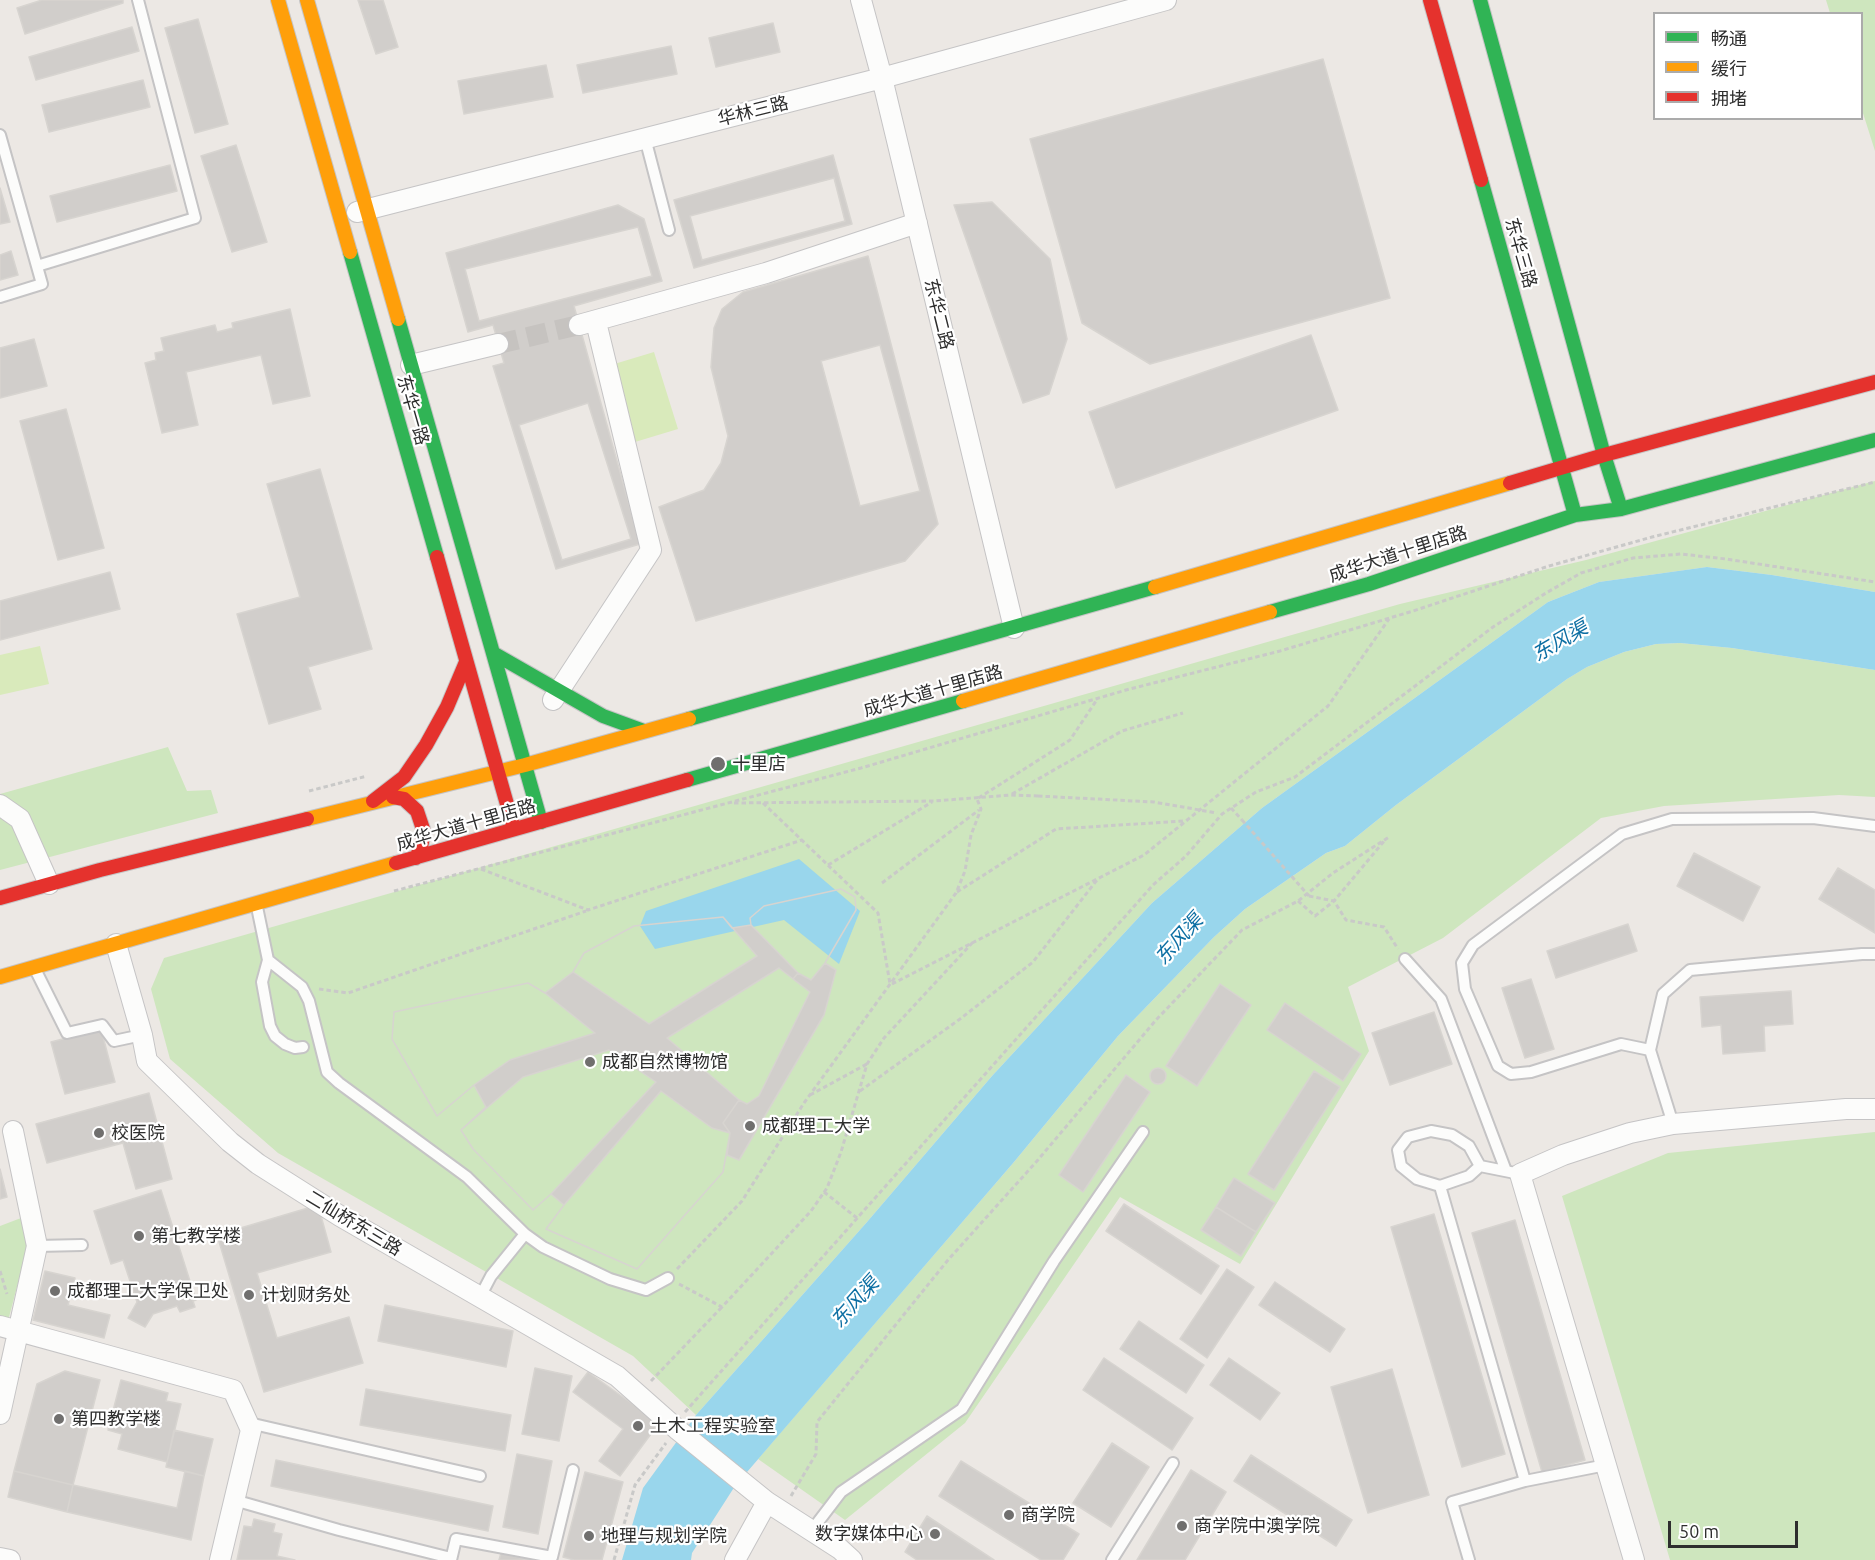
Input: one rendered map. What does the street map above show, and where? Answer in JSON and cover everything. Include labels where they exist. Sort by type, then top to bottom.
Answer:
[{"type":"main road","name":"东华一路","points":[[278,0],[514,829]]},
{"type":"main road","name":"东华一路","points":[[307,0],[541,822]]},
{"type":"main road","name":"东华三路","points":[[1430,0],[1575,515]]},
{"type":"main road","name":"东华三路","points":[[1480,0],[1604,456],[1621,509]]},
{"type":"main road","name":"成华大道十里店路","points":[[0,898],[374,801],[525,765],[1014,628],[1604,456],[1875,382]]},
{"type":"main road","name":"成华大道十里店路","points":[[0,977],[1369,584],[1575,515],[1621,509],[1875,440]]},
{"type":"main road","points":[[493,653],[555,697],[644,731]]},
{"type":"main road","points":[[374,801],[404,777],[426,745],[447,707],[466,662]]},
{"type":"main road","points":[[393,797],[404,799],[417,812],[424,832],[422,847],[416,858]]},
{"type":"street","name":"东华二路","points":[[861,0],[882,78],[1014,628]]},
{"type":"street","name":"华林三路","points":[[340,217],[882,78],[1166,0]]},
{"type":"street","points":[[555,697],[651,550],[588,323],[766,273],[917,224]]},
{"type":"street","points":[[411,365],[498,344]]},
{"type":"street","points":[[0,805],[20,819],[49,884]]},
{"type":"street","name":"二仙桥东三路","points":[[116,944],[142,1035],[147,1061],[230,1142],[258,1164],[340,1216],[617,1376],[674,1430],[775,1507],[840,1549],[852,1560]]},
{"type":"street","points":[[1634,1560],[1513,1172],[1630,1133],[1672,1124],[1846,1109],[1875,1109]]},
{"type":"street","points":[[0,1414],[9,1328],[37,1246],[13,1131]]},
{"type":"street","points":[[9,1328],[233,1390],[251,1430],[220,1560]]},
{"type":"street","points":[[735,1560],[775,1507]]},
{"type":"street","points":[[0,1558],[10,1560]]},
{"type":"lane","points":[[37,266],[195,218],[138,0]]},
{"type":"lane","points":[[0,135],[42,284],[0,297]]},
{"type":"lane","points":[[645,138],[669,230]]},
{"type":"lane","points":[[1650,1050],[1621,1044],[1531,1072],[1511,1074],[1498,1066],[1465,989],[1462,963],[1473,945],[1622,834],[1672,819],[1813,818],[1875,826]]},
{"type":"lane","points":[[256,904],[268,960],[262,982],[270,1026],[275,1036],[285,1044],[295,1048],[303,1047]]},
{"type":"lane","points":[[1672,1124],[1650,1050],[1663,994],[1690,970],[1875,954]]},
{"type":"lane","points":[[1405,959],[1441,999],[1513,1172]]},
{"type":"lane","points":[[268,960],[302,987],[309,1001],[327,1072],[467,1177],[525,1234],[543,1247],[610,1279],[646,1290],[668,1278]]},
{"type":"lane","points":[[34,968],[67,1033],[102,1025],[114,1041],[142,1035]]},
{"type":"lane","points":[[1431,1131],[1452,1135],[1469,1146],[1480,1166],[1469,1176],[1440,1186],[1418,1179],[1401,1166],[1398,1150],[1408,1137],[1431,1131]]},
{"type":"lane","points":[[812,1530],[841,1492],[962,1409],[1054,1262],[1143,1132]]},
{"type":"lane","points":[[1480,1166],[1513,1172]]},
{"type":"lane","points":[[1440,1186],[1525,1481]]},
{"type":"lane","points":[[480,1297],[491,1275],[525,1234]]},
{"type":"lane","points":[[37,1246],[82,1245]]},
{"type":"lane","points":[[249,1423],[480,1476]]},
{"type":"lane","points":[[1112,1560],[1173,1463]]},
{"type":"lane","points":[[1469,1560],[1452,1502],[1525,1481],[1606,1465]]},
{"type":"lane","points":[[234,1500],[451,1559],[456,1539],[552,1557],[573,1470]]},
{"type":"path","points":[[386,893],[861,768],[1097,699],[1280,651],[1549,566],[1652,537],[1875,482]]},
{"type":"path","points":[[614,1560],[635,1485],[674,1430],[857,1218],[1153,885],[1186,856],[1222,814],[1256,792],[1295,777],[1494,627],[1581,573],[1633,558],[1682,554],[1726,558],[1875,582]]},
{"type":"path","points":[[890,984],[1144,855],[1328,706],[1390,618]]},
{"type":"path","points":[[977,799],[1070,740],[1097,699]]},
{"type":"path","points":[[1011,795],[1122,731],[1183,713]]},
{"type":"path","points":[[730,803],[934,801],[1011,795],[1154,802],[1222,814]]},
{"type":"path","points":[[722,1307],[668,1278],[742,1202],[808,1096],[956,893],[965,871],[971,835],[981,809],[977,799]]},
{"type":"path","points":[[828,865],[934,801]]},
{"type":"path","points":[[763,803],[878,913],[890,984]]},
{"type":"path","points":[[1231,808],[1309,896],[1334,900],[1346,920],[1384,927],[1405,959]]},
{"type":"path","points":[[882,883],[981,809]]},
{"type":"path","points":[[956,893],[1056,829],[1186,821]]},
{"type":"path","points":[[775,1507],[816,1454],[818,1422],[948,1260],[1037,1161],[1156,1020],[1242,930],[1298,902],[1333,873],[1389,837],[1334,900],[1315,916],[1298,902]]},
{"type":"path","points":[[302,987],[348,993],[588,910],[802,840]]},
{"type":"path","points":[[480,868],[588,910]]},
{"type":"path","points":[[860,1092],[1026,968],[1044,949],[1098,879]]},
{"type":"path","points":[[638,1395],[811,1211],[824,1192],[841,1152],[867,1064],[892,1029],[973,942]]},
{"type":"path","points":[[808,1096],[867,1064]]},
{"type":"path","points":[[824,1192],[857,1218]]},
{"type":"green space","points":[[1826,0],[1875,0],[1875,151],[1863,113],[1863,12],[1830,12]]},
{"type":"green space","points":[[654,352],[678,429],[635,442],[611,365]]},
{"type":"green space","name":"成都自然博物馆","points":[[1875,481],[1875,592],[1707,567],[1599,582],[1548,602],[1262,808],[1152,903],[992,1076],[867,1222],[696,1415],[633,1356],[278,1153],[170,1059],[151,989],[164,958],[1400,604],[1586,560]]},
{"type":"green space","points":[[1680,643],[1732,648],[1875,670],[1875,797],[1839,795],[1664,806],[1601,818],[1443,938],[1348,987],[1369,1051],[1240,1264],[1120,1197],[965,1423],[845,1520],[758,1459],[1014,1162],[1118,1036],[1214,937],[1245,909],[1326,853],[1345,846],[1396,805],[1567,679],[1587,667],[1624,652],[1656,644]]},
{"type":"green space","points":[[40,646],[49,684],[0,695],[0,655]]},
{"type":"green space","points":[[168,747],[187,791],[211,790],[218,813],[0,870],[0,794]]},
{"type":"green space","points":[[1875,1132],[1875,1560],[1670,1560],[1562,1196],[1668,1153]]},
{"type":"green space","points":[[21,1218],[28,1245],[8,1321],[0,1319],[0,1226]]},
{"type":"water","name":"东风渠","points":[[1707,567],[1875,592],[1875,670],[1732,648],[1680,643],[1656,644],[1624,652],[1587,667],[1567,679],[1396,805],[1345,846],[1326,853],[1245,909],[1214,937],[1118,1036],[1014,1162],[735,1486],[692,1553],[691,1560],[622,1560],[643,1488],[696,1415],[867,1222],[992,1076],[1152,903],[1262,808],[1548,602],[1599,582]]},
{"type":"water","points":[[799,859],[860,911],[839,964],[784,920],[655,949],[640,926],[646,911]]},
{"type":"building","points":[[42,0],[123,0],[123,3],[25,34],[17,8]]},
{"type":"building","points":[[358,0],[383,0],[398,47],[376,54]]},
{"type":"building","points":[[198,19],[228,124],[195,133],[165,28]]},
{"type":"building","points":[[773,23],[780,52],[716,67],[709,38]]},
{"type":"building","points":[[132,27],[139,51],[36,80],[29,57]]},
{"type":"building","points":[[671,46],[677,74],[583,93],[577,65]]},
{"type":"building","points":[[1323,59],[1390,298],[1150,364],[1082,323],[1030,139]]},
{"type":"building","points":[[546,65],[553,97],[464,114],[458,81]]},
{"type":"building","points":[[143,80],[150,107],[49,132],[42,105]]},
{"type":"building","points":[[236,145],[267,242],[232,252],[201,156]]},
{"type":"building","points":[[833,155],[852,224],[694,268],[674,200]]},
{"type":"building","points":[[170,165],[177,191],[57,222],[50,196]]},
{"type":"building","points":[[834,178],[845,221],[702,260],[690,216]]},
{"type":"building","points":[[0,188],[10,222],[0,224]]},
{"type":"building","points":[[992,202],[1050,259],[1067,339],[1049,394],[1023,403],[954,205]]},
{"type":"building","points":[[618,205],[644,219],[662,281],[574,306],[640,544],[556,569],[493,366],[504,363],[493,325],[468,332],[446,253]]},
{"type":"building","points":[[638,227],[652,276],[479,321],[465,269]]},
{"type":"building","points":[[11,251],[18,275],[0,280],[0,255]]},
{"type":"building","points":[[868,256],[938,524],[905,561],[696,621],[659,507],[704,490],[721,463],[728,436],[711,367],[714,328],[722,309],[743,292]]},
{"type":"building","points":[[290,309],[310,396],[273,404],[261,355],[186,372],[198,425],[162,433],[145,363],[156,360],[155,353],[164,351],[161,338],[215,325],[217,332],[233,328],[232,323]]},
{"type":"building","points":[[1311,335],[1338,410],[1116,488],[1089,412]]},
{"type":"building","points":[[34,339],[47,386],[0,398],[0,348]]},
{"type":"building","points":[[880,345],[920,491],[860,506],[821,361]]},
{"type":"building","points":[[588,403],[631,539],[562,560],[519,425]]},
{"type":"building","points":[[66,409],[104,548],[58,560],[20,421]]},
{"type":"building","points":[[320,469],[372,649],[308,667],[321,709],[269,724],[237,614],[300,597],[267,484]]},
{"type":"building","points":[[110,572],[120,609],[0,640],[0,601]]},
{"type":"building","points":[[1694,853],[1760,887],[1743,921],[1677,886]]},
{"type":"building","points":[[1838,868],[1875,890],[1875,933],[1819,899]]},
{"type":"building","points":[[841,889],[855,897],[856,910],[825,963],[811,980],[798,973],[751,925],[750,918],[764,906]]},
{"type":"building","name":"成都自然博物馆","points":[[841,889],[855,897],[856,910],[825,963],[811,980],[798,973],[793,979],[810,992],[759,1096],[747,1104],[739,1100],[723,1123],[730,1133],[723,1172],[637,1269],[546,1229],[564,1205],[551,1194],[533,1210],[473,1149],[461,1130],[486,1107],[474,1085],[437,1116],[392,1039],[394,1012],[528,983],[545,993],[573,972],[584,953],[634,926],[723,917],[732,928],[751,925],[750,918],[764,906]]},
{"type":"building","points":[[723,917],[757,956],[649,1024],[573,972],[584,953],[634,926]]},
{"type":"building","points":[[1628,924],[1637,951],[1556,978],[1547,951]]},
{"type":"building","points":[[825,963],[836,970],[824,1015],[739,1160],[727,1155],[730,1133],[723,1123],[739,1100],[747,1104],[759,1096],[810,992],[793,979],[798,973],[811,980]]},
{"type":"building","points":[[779,968],[810,992],[759,1096],[747,1104],[739,1100],[667,1038]]},
{"type":"building","points":[[1531,979],[1554,1049],[1525,1058],[1502,988]]},
{"type":"building","points":[[528,983],[545,993],[595,1033],[510,1060],[474,1085],[437,1116],[392,1039],[394,1012]]},
{"type":"building","points":[[1220,984],[1251,1005],[1197,1086],[1166,1066]]},
{"type":"building","points":[[1791,991],[1793,1024],[1764,1026],[1765,1051],[1723,1054],[1721,1025],[1702,1027],[1700,997]]},
{"type":"building","points":[[1285,1003],[1361,1054],[1343,1081],[1267,1030]]},
{"type":"building","points":[[1434,1012],[1452,1064],[1390,1085],[1372,1033]]},
{"type":"building","points":[[101,1029],[115,1082],[65,1094],[51,1042]]},
{"type":"building","points":[[609,1050],[656,1082],[551,1194],[533,1210],[473,1149],[461,1130],[523,1077]]},
{"type":"building","points":[[1155,1068],[1161,1068],[1166,1076],[1164,1082],[1155,1084],[1150,1079],[1150,1073]]},
{"type":"building","points":[[1314,1071],[1340,1087],[1274,1190],[1248,1174]]},
{"type":"building","points":[[1126,1075],[1150,1092],[1083,1192],[1059,1175]]},
{"type":"building","points":[[661,1091],[712,1128],[730,1133],[723,1172],[637,1269],[546,1229],[564,1205]]},
{"type":"building","name":"校医院","points":[[149,1093],[172,1179],[136,1189],[123,1143],[47,1163],[36,1124]]},
{"type":"building","points":[[0,1169],[7,1197],[0,1199]]},
{"type":"building","points":[[1234,1178],[1275,1203],[1256,1232],[1216,1207]]},
{"type":"building","name":"第七教学楼","points":[[161,1190],[196,1300],[193,1301],[195,1307],[180,1312],[177,1306],[153,1314],[145,1327],[128,1318],[137,1302],[123,1260],[111,1264],[94,1211]]},
{"type":"building","points":[[1124,1204],[1219,1266],[1201,1294],[1106,1231]]},
{"type":"building","name":"计划财务处","points":[[318,1205],[331,1252],[257,1273],[277,1338],[349,1317],[363,1363],[264,1392],[217,1235]]},
{"type":"building","points":[[1216,1207],[1256,1232],[1241,1256],[1201,1230]]},
{"type":"building","points":[[1434,1214],[1505,1454],[1462,1467],[1391,1227]]},
{"type":"building","points":[[1515,1220],[1585,1460],[1542,1472],[1472,1233]]},
{"type":"building","points":[[1227,1269],[1254,1287],[1207,1358],[1180,1339]]},
{"type":"building","name":"成都理工大学保卫处","points":[[45,1271],[75,1278],[68,1305],[110,1315],[104,1338],[33,1320]]},
{"type":"building","points":[[1275,1282],[1345,1329],[1330,1352],[1259,1305]]},
{"type":"building","points":[[385,1305],[513,1331],[506,1367],[378,1341]]},
{"type":"building","points":[[1139,1321],[1204,1365],[1186,1393],[1120,1349]]},
{"type":"building","points":[[1104,1358],[1193,1418],[1172,1450],[1083,1390]]},
{"type":"building","points":[[1229,1358],[1280,1393],[1260,1420],[1210,1385]]},
{"type":"building","points":[[535,1368],[572,1376],[559,1441],[522,1434]]},
{"type":"building","points":[[1392,1369],[1429,1495],[1368,1513],[1331,1387]]},
{"type":"building","name":"第四教学楼","points":[[65,1371],[100,1380],[73,1485],[14,1471],[37,1384]]},
{"type":"building","name":"土木工程实验室","points":[[588,1372],[659,1423],[620,1476],[599,1461],[623,1429],[573,1392]]},
{"type":"building","points":[[121,1380],[168,1393],[166,1401],[181,1404],[167,1462],[118,1449],[122,1434],[108,1430]]},
{"type":"building","points":[[366,1389],[511,1415],[505,1451],[360,1425]]},
{"type":"building","points":[[174,1430],[213,1439],[204,1476],[166,1467]]},
{"type":"building","points":[[1112,1443],[1149,1467],[1111,1527],[1073,1503]]},
{"type":"building","points":[[517,1454],[552,1461],[538,1534],[503,1527]]},
{"type":"building","points":[[1251,1455],[1352,1520],[1336,1546],[1234,1481]]},
{"type":"building","points":[[276,1460],[493,1506],[488,1531],[271,1486]]},
{"type":"building","name":"商学院","points":[[961,1461],[1079,1534],[1063,1560],[1041,1560],[939,1496]]},
{"type":"building","name":"商学院中澳学院","points":[[1191,1470],[1226,1492],[1185,1560],[1137,1560]]},
{"type":"building","points":[[14,1471],[73,1485],[67,1512],[8,1497]]},
{"type":"building","points":[[185,1471],[204,1476],[191,1540],[67,1512],[73,1485],[177,1508]]},
{"type":"building","name":"地理与规划学院","points":[[585,1472],[623,1482],[602,1560],[574,1560],[563,1557]]},
{"type":"building","name":"数字媒体中心","points":[[927,1516],[994,1560],[917,1560],[905,1552]]},
{"type":"building","points":[[254,1519],[275,1524],[273,1532],[282,1534],[277,1556],[295,1560],[237,1560],[244,1526],[252,1527]]},
{"type":"building","points":[[501,1553],[529,1560],[499,1560]]},
{"type":"tunnel","points":[[498,344],[579,325]]},
{"type":"traffic: fast","points":[[1480,0],[1604,455],[1621,509]]},
{"type":"traffic: fast","points":[[1481,180],[1575,515]]},
{"type":"traffic: fast","points":[[350,252],[437,557]]},
{"type":"traffic: fast","points":[[398,319],[541,822]]},
{"type":"traffic: fast","points":[[1270,612],[1369,584],[1575,515],[1621,509],[1875,440]]},
{"type":"traffic: fast","points":[[689,719],[1155,587]]},
{"type":"traffic: fast","points":[[493,653],[603,716],[644,731]]},
{"type":"traffic: fast","points":[[687,780],[963,701]]},
{"type":"traffic: slow","points":[[278,0],[350,252]]},
{"type":"traffic: slow","points":[[307,0],[398,319]]},
{"type":"traffic: slow","points":[[1155,587],[1510,483]]},
{"type":"traffic: slow","points":[[963,701],[1270,612]]},
{"type":"traffic: slow","points":[[307,819],[525,765],[689,719]]},
{"type":"traffic: slow","points":[[0,977],[396,863]]},
{"type":"traffic: jam","points":[[1430,0],[1481,180]]},
{"type":"traffic: jam","points":[[1510,483],[1604,455],[1875,382]]},
{"type":"traffic: jam","points":[[437,557],[514,829]]},
{"type":"traffic: jam","points":[[373,801],[404,777],[426,745],[447,707],[466,662]]},
{"type":"traffic: jam","points":[[396,863],[687,780]]},
{"type":"traffic: jam","points":[[393,797],[404,799],[417,811],[424,832],[416,858]]},
{"type":"traffic: jam","points":[[0,898],[100,870],[307,819]]},
{"type":"place","name":"十里店","points":[[718,764]]},
{"type":"place","name":"成都自然博物馆","points":[[590,1062]]},
{"type":"place","name":"成都理工大学","points":[[750,1126]]},
{"type":"place","name":"校医院","points":[[99,1133]]},
{"type":"place","name":"第七教学楼","points":[[139,1236]]},
{"type":"place","name":"成都理工大学保卫处","points":[[55,1291]]},
{"type":"place","name":"计划财务处","points":[[249,1295]]},
{"type":"place","name":"第四教学楼","points":[[59,1419]]},
{"type":"place","name":"土木工程实验室","points":[[638,1426]]},
{"type":"place","name":"商学院","points":[[1009,1515]]},
{"type":"place","name":"商学院中澳学院","points":[[1182,1526]]},
{"type":"place","name":"数字媒体中心","points":[[935,1534]]},
{"type":"place","name":"地理与规划学院","points":[[589,1536]]}]
